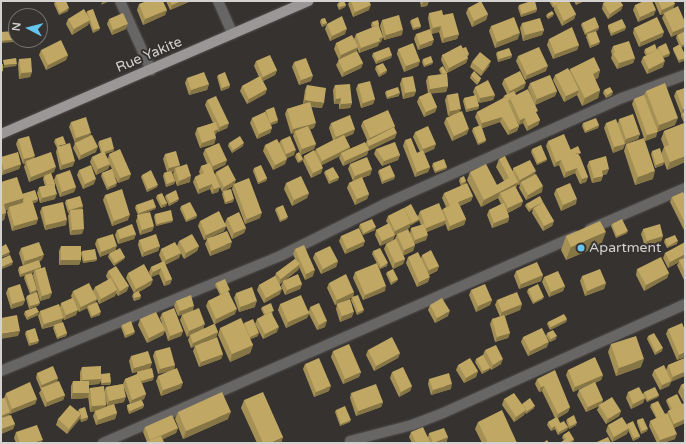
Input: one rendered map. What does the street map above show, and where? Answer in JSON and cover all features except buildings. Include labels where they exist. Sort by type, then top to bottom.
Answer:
[{"type":"main road","name":"Rue Yakite","points":[[1,134],[309,1]]},
{"type":"street","points":[[120,1],[151,70]]},
{"type":"street","points":[[218,1],[233,34]]},
{"type":"street","points":[[1,371],[282,255],[385,204],[622,98],[685,75]]},
{"type":"street","points":[[103,443],[685,188]]},
{"type":"street","points":[[350,441],[412,426],[437,416],[685,304]]},
{"type":"place","name":"Apartment","points":[[581,248]]}]
